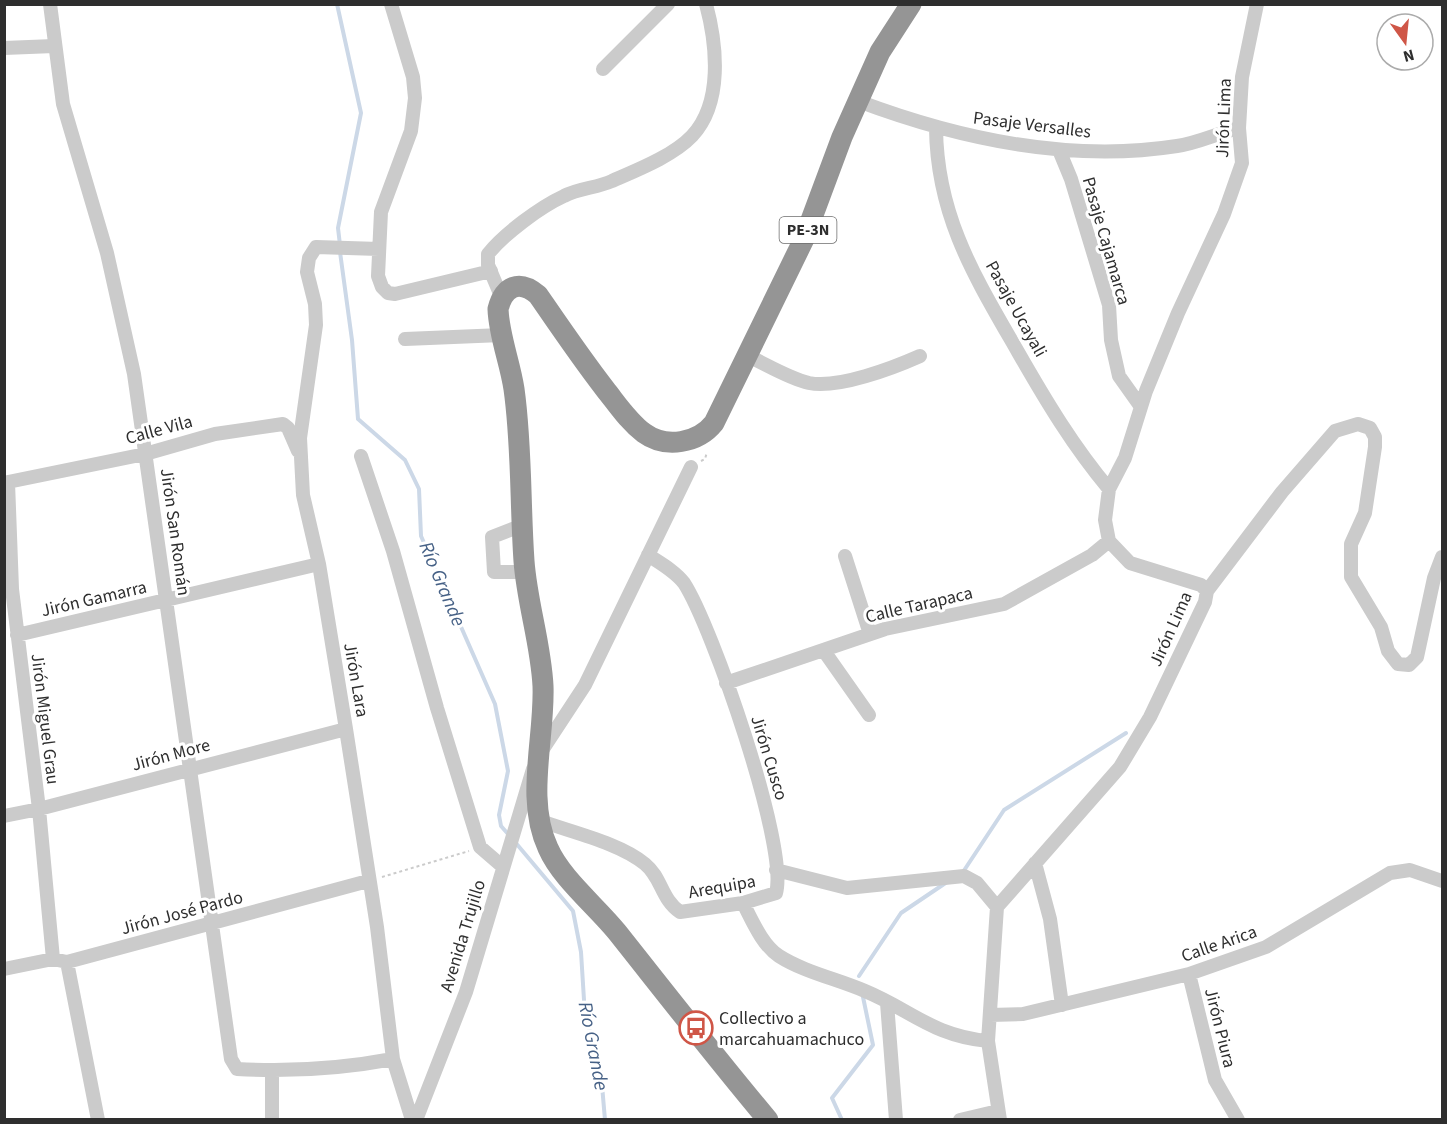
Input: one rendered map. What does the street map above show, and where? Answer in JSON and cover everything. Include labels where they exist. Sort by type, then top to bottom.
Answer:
[{"type":"highway","name":"PE-3N","points":[[501,296],[521,285],[538,295],[625,415],[645,434],[661,441],[686,441],[707,431],[714,423],[804,239],[858,101],[880,52],[911,4]]},
{"type":"highway","points":[[501,296],[498,309],[515,399],[520,445],[526,572],[543,686],[542,732],[536,759],[541,821],[548,848],[560,866],[616,931],[682,1018],[768,1119]]},
{"type":"street","name":"Jirón San Román","points":[[50,4],[63,104],[119,301],[134,374],[231,1059],[237,1069],[272,1071]]},
{"type":"street","points":[[391,4],[413,77],[416,98],[411,131],[381,212],[373,249],[382,287],[388,293],[442,285],[491,272]]},
{"type":"street","points":[[603,69],[668,4]]},
{"type":"street","points":[[501,296],[491,272],[488,254],[497,243],[562,196],[610,182],[664,155],[691,137],[702,123],[715,72],[716,48],[706,4]]},
{"type":"street","name":"Jirón Lima","points":[[997,907],[1120,767],[1149,717],[1205,602],[1207,591],[1201,585],[1130,563],[1109,541],[1105,520],[1109,489],[1125,458],[1141,407],[1178,313],[1236,182],[1242,163],[1239,128],[1242,78],[1257,4]]},
{"type":"street","points":[[4,48],[54,46]]},
{"type":"street","name":"Pasaje Versalles","points":[[858,101],[936,128],[997,142],[1059,150],[1094,152],[1176,146],[1239,128]]},
{"type":"street","name":"Pasaje Ucayali","points":[[936,128],[937,159],[948,213],[958,241],[989,305],[1052,412],[1109,489]]},
{"type":"street","name":"Pasaje Cajamarca","points":[[1059,150],[1071,179],[1109,305],[1111,340],[1119,376],[1141,407]]},
{"type":"street","name":"Jirón Lara","points":[[373,249],[316,247],[309,258],[307,272],[315,304],[316,325],[304,401],[301,457],[303,495],[319,564],[346,729],[393,1059],[414,1119]]},
{"type":"street","points":[[405,339],[502,335]]},
{"type":"street","points":[[746,355],[800,380],[825,384],[878,372],[920,356]]},
{"type":"street","name":"Calle Vila","points":[[6,481],[145,454],[215,434],[283,424],[288,428],[301,457]]},
{"type":"street","points":[[1207,591],[1242,542],[1311,455],[1335,431],[1359,424],[1370,428],[1375,436],[1375,447],[1365,513],[1351,544],[1351,577],[1381,627],[1388,651],[1398,664],[1409,665],[1416,657],[1434,578],[1443,557]]},
{"type":"street","points":[[361,456],[393,550],[437,708],[480,847],[503,863]]},
{"type":"street","name":"Avenida Trujillo","points":[[414,1119],[466,992],[536,759],[585,686],[691,467]]},
{"type":"street","name":"Jirón Miguel Grau","points":[[6,481],[17,635],[60,961],[98,1119]]},
{"type":"street","points":[[523,525],[492,537],[494,572],[526,572]]},
{"type":"street","name":"Calle Tarapaca","points":[[726,683],[870,634],[1004,604],[1092,555],[1109,541]]},
{"type":"street","name":"Jirón Cusco","points":[[648,555],[682,581],[692,598],[726,683],[765,799],[776,870]]},
{"type":"street","points":[[846,556],[870,634]]},
{"type":"street","name":"Jirón Gamarra","points":[[17,635],[166,602],[319,564]]},
{"type":"street","points":[[824,651],[869,715]]},
{"type":"street","name":"Jirón More","points":[[4,816],[39,809],[189,768],[346,729]]},
{"type":"street","name":"Arequipa","points":[[541,821],[622,850],[645,864],[658,879],[665,899],[680,912],[743,903],[773,895],[777,889],[776,870]]},
{"type":"street","points":[[1035,862],[1050,919],[1062,1005]]},
{"type":"street","points":[[776,870],[847,888],[964,876],[977,883],[997,907],[987,1041],[999,1115],[960,1119]]},
{"type":"street","name":"Calle Arica","points":[[990,1015],[1023,1014],[1189,974],[1266,947],[1390,873],[1410,870],[1443,881]]},
{"type":"street","name":"Jirón José Pardo","points":[[4,969],[60,961],[211,924],[368,881]]},
{"type":"street","points":[[743,903],[760,934],[778,955],[868,992],[940,1030],[968,1039],[987,1041]]},
{"type":"street","name":"Jirón Piura","points":[[1189,974],[1215,1080],[1238,1119]]},
{"type":"street","points":[[887,1003],[896,1119]]},
{"type":"street","points":[[272,1119],[272,1071],[353,1066],[393,1059]]},
{"type":"path","points":[[368,881],[480,847]]},
{"type":"waterway","name":"Río Grande","points":[[337,4],[361,113],[338,228],[340,245]]},
{"type":"waterway","name":"Río Grande","points":[[340,252],[352,340],[358,419],[405,460],[419,489],[421,536],[495,704],[508,771],[499,815],[501,826],[508,834]]},
{"type":"waterway","points":[[963,872],[1004,810],[1126,733]]},
{"type":"waterway","name":"Río Grande","points":[[515,842],[573,911],[581,952],[585,1016],[600,1062],[605,1120]]},
{"type":"waterway","points":[[859,976],[901,913],[947,882]]},
{"type":"waterway","points":[[842,1120],[832,1098],[873,1045],[863,997]]},
{"type":"place","name":"Collectivo a marcahuamachuco","points":[[696,1028]]}]
